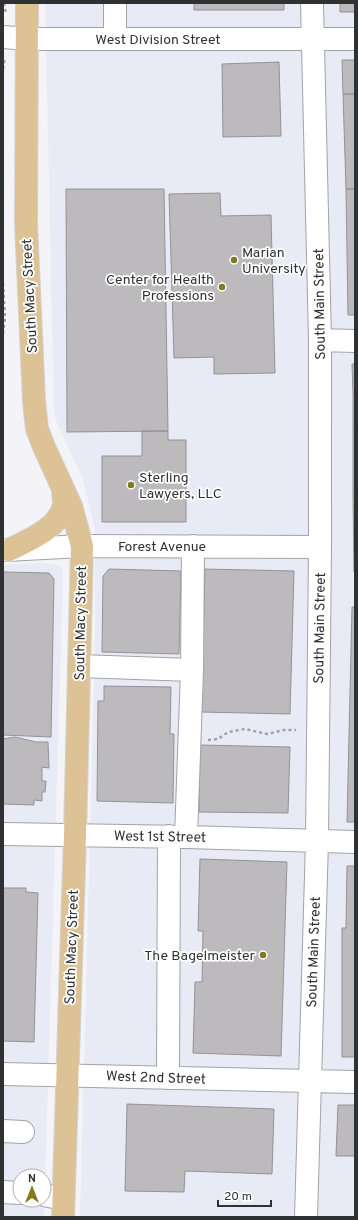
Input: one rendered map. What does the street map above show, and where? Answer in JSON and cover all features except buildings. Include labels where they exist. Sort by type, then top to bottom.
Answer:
[{"type":"main road","name":"South Macy Street","points":[[27,3],[26,223],[34,401],[38,428],[42,441],[72,506],[82,546],[75,835],[67,1074],[57,1204]]},
{"type":"main road","points":[[6,550],[39,535],[55,521],[63,508],[63,486]]},
{"type":"street","points":[[115,3],[115,39]]},
{"type":"street","name":"South Main Street","points":[[306,1217],[317,841],[320,547],[320,340],[312,3]]},
{"type":"street","name":"West Division Street","points":[[3,37],[28,39],[355,39]]},
{"type":"street","points":[[320,340],[355,341]]},
{"type":"street","name":"Forest Avenue","points":[[6,550],[82,546],[320,547]]},
{"type":"street","points":[[168,1078],[178,836],[189,740],[192,670],[193,546]]},
{"type":"street","points":[[79,666],[192,670]]},
{"type":"street","name":"West 1st Street","points":[[3,834],[178,836],[355,842]]},
{"type":"street","name":"West 2nd Street","points":[[3,1074],[67,1074],[355,1082]]},
{"type":"path","points":[[3,284],[5,318],[3,334]]},
{"type":"path","points":[[189,740],[218,739],[228,732],[245,729],[267,734],[284,730],[296,730]]},
{"type":"shaded area","points":[[45,3],[355,3],[355,1217],[80,1217],[95,645],[95,528],[83,480],[57,423],[54,411]]},
{"type":"shaded area","points":[[32,563],[52,564],[59,566],[62,569],[63,574],[45,1168],[12,1168],[12,1208],[44,1208],[44,1217],[3,1217],[3,565]]},
{"type":"place","name":"Marian University","points":[[234,260]]},
{"type":"place","name":"Center for Health Professions","points":[[222,287]]},
{"type":"place","name":"Sterling Lawyers, LLC","points":[[131,485]]},
{"type":"place","name":"The Bagelmeister","points":[[263,955]]}]
